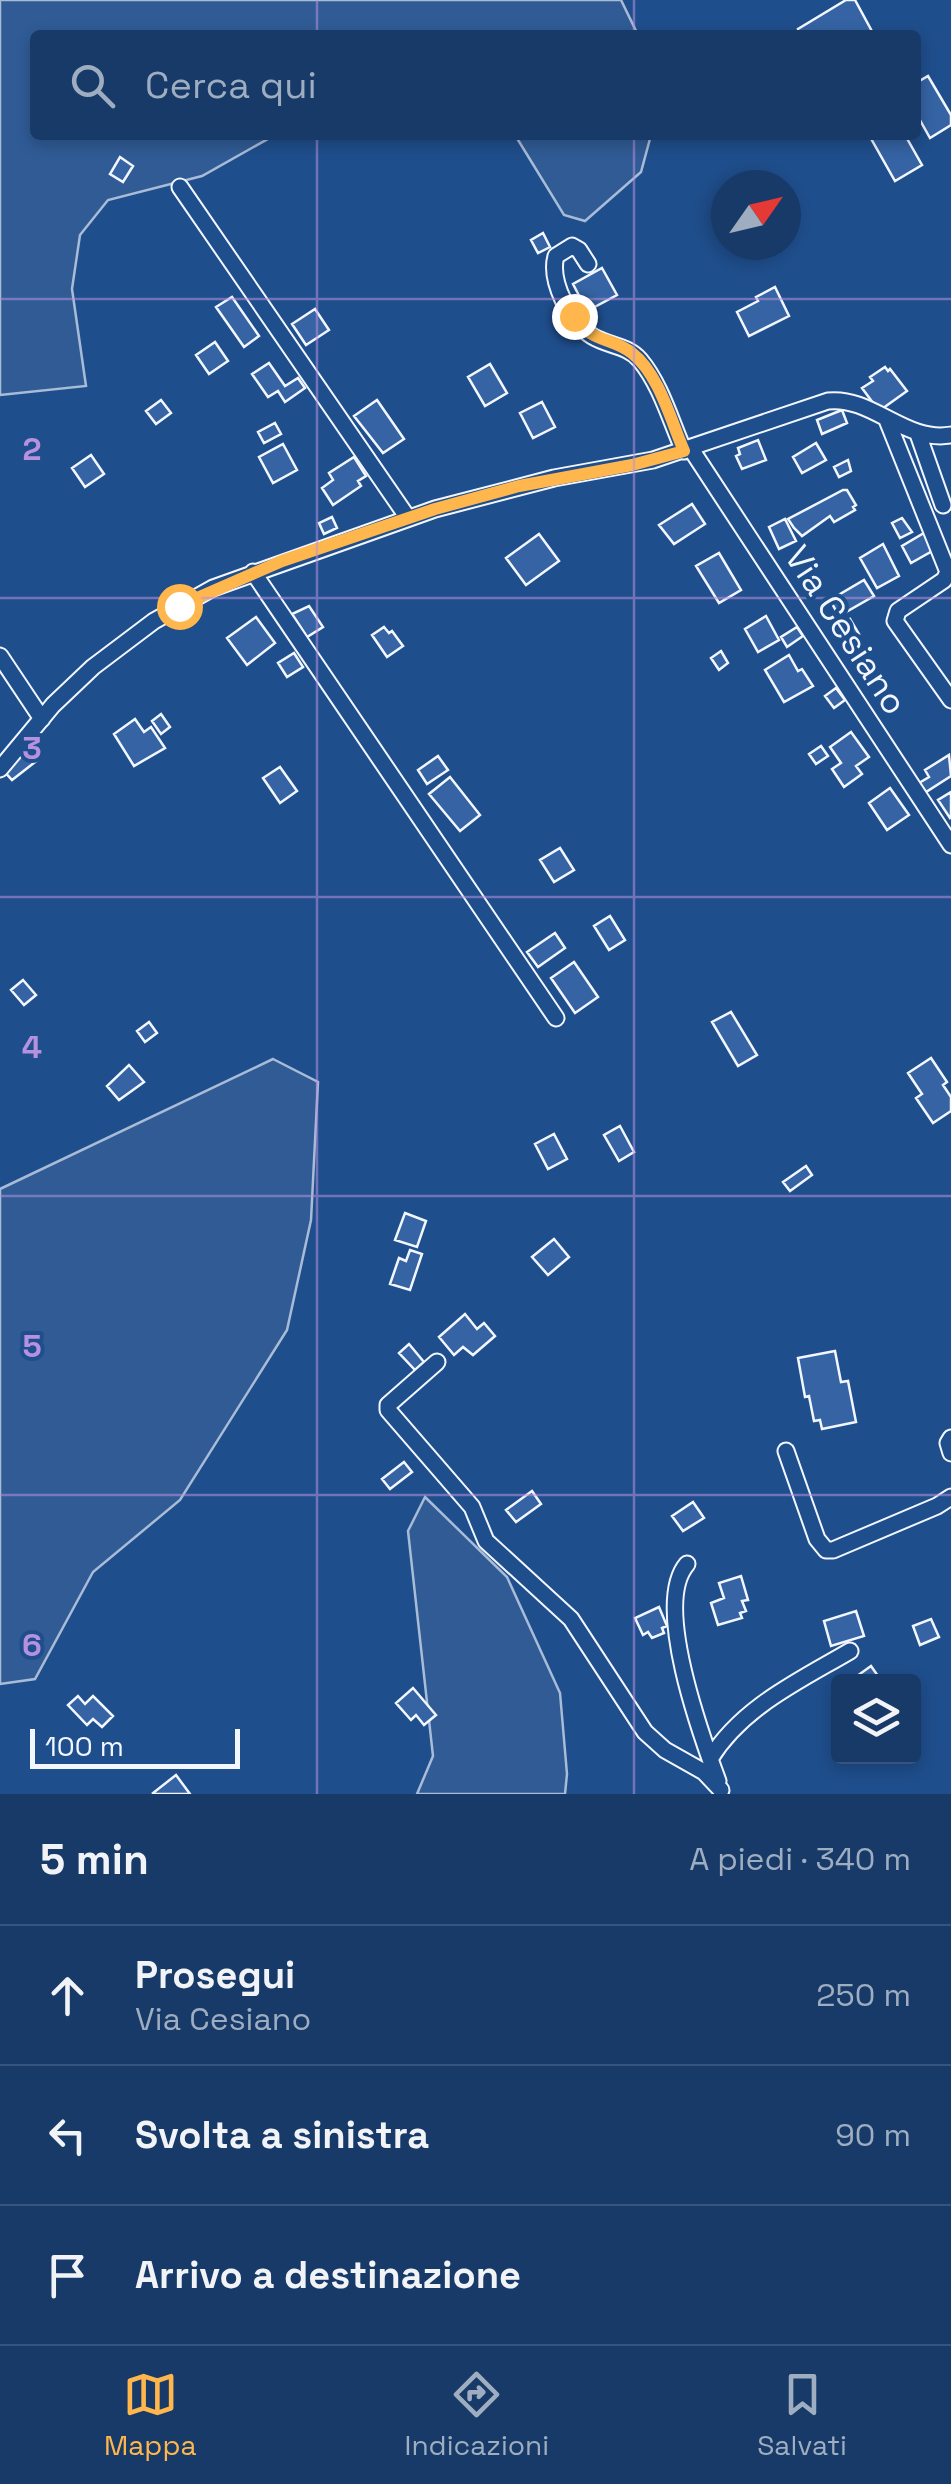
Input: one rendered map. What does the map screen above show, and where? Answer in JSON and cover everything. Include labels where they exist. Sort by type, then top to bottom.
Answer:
[{"type":"street","points":[[180,187],[408,518]]},
{"type":"street","name":"Via Cesiano","points":[[588,264],[576,247],[565,248],[556,256],[556,280],[566,302],[585,330],[599,340],[623,347],[642,362],[688,450],[951,844]]},
{"type":"street","points":[[0,769],[42,718],[93,667],[146,626],[190,599],[253,572],[502,490],[688,450],[832,400],[854,404],[918,434],[951,435]]},
{"type":"street","name":"Via Cesiano","points":[[888,420],[948,572],[944,580],[896,613],[895,620],[951,700]]},
{"type":"street","points":[[918,434],[943,504]]},
{"type":"street","points":[[253,572],[556,1018]]},
{"type":"street","points":[[0,656],[42,718]]},
{"type":"street","points":[[437,1362],[388,1405],[388,1410],[472,1507],[486,1541],[571,1618],[644,1732],[665,1750],[704,1772],[722,1792]]},
{"type":"street","points":[[951,1438],[951,1452]]},
{"type":"street","points":[[786,1451],[817,1539],[826,1550],[951,1497]]},
{"type":"street","points":[[687,1564],[678,1578],[675,1619],[722,1792]]},
{"type":"street","points":[[710,1759],[748,1714],[850,1650]]},
{"type":"shaded area","points":[[0,0],[621,0],[636,30],[30,30],[30,140],[266,140],[202,176],[108,200],[80,235],[72,289],[86,386],[0,395]]},
{"type":"shaded area","points":[[518,140],[650,140],[641,172],[585,221],[564,215]]},
{"type":"shaded area","points":[[273,1059],[318,1082],[311,1220],[287,1330],[180,1500],[93,1572],[35,1679],[0,1684],[0,1189]]},
{"type":"shaded area","points":[[425,1497],[507,1577],[560,1693],[565,1794],[417,1794],[433,1756],[408,1531]]},
{"type":"building","points":[[846,0],[855,0],[871,30],[798,30]]},
{"type":"building","points":[[928,76],[951,115],[951,125],[930,138],[921,122],[921,80]]},
{"type":"building","points":[[872,140],[908,140],[922,165],[895,181]]},
{"type":"building","points":[[120,157],[133,166],[123,182],[110,174]]},
{"type":"building","points":[[543,233],[550,247],[538,253],[531,240]]},
{"type":"building","points":[[602,268],[617,295],[587,311],[573,284]]},
{"type":"building","points":[[775,287],[789,316],[749,336],[737,312]]},
{"type":"building","points":[[232,297],[259,336],[244,347],[216,307]]},
{"type":"building","points":[[315,309],[329,330],[306,345],[292,324]]},
{"type":"building","points":[[215,342],[228,361],[209,374],[196,355]]},
{"type":"building","points":[[269,363],[285,386],[298,378],[305,388],[285,402],[278,391],[268,397],[252,374]]},
{"type":"building","points":[[490,364],[507,393],[485,406],[468,377]]},
{"type":"building","points":[[885,367],[907,391],[879,411],[862,388]]},
{"type":"building","points":[[161,400],[171,413],[156,424],[146,411]]},
{"type":"building","points":[[377,400],[404,439],[383,453],[354,416]]},
{"type":"building","points":[[542,402],[555,427],[533,438],[520,413]]},
{"type":"building","points":[[842,410],[847,423],[822,434],[817,420]]},
{"type":"building","points":[[275,423],[281,434],[264,443],[258,432]]},
{"type":"building","points":[[758,440],[766,460],[742,469],[736,456],[740,454],[738,448]]},
{"type":"building","points":[[816,443],[826,460],[802,473],[793,457]]},
{"type":"building","points":[[283,444],[297,470],[273,483],[259,457]]},
{"type":"building","points":[[91,455],[104,474],[85,487],[72,468]]},
{"type":"building","points":[[354,457],[366,476],[358,481],[361,486],[333,505],[322,488],[333,480],[329,473]]},
{"type":"building","points":[[848,460],[851,471],[839,477],[834,467]]},
{"type":"building","points":[[847,490],[856,505],[855,510],[834,522],[830,516],[802,536],[788,519]]},
{"type":"building","points":[[692,504],[705,524],[674,544],[659,525]]},
{"type":"building","points":[[332,517],[337,528],[324,534],[319,523]]},
{"type":"building","points":[[902,518],[912,532],[900,538],[892,523]]},
{"type":"building","points":[[785,519],[796,541],[779,549],[769,527]]},
{"type":"building","points":[[924,533],[934,550],[911,563],[902,546]]},
{"type":"building","points":[[539,534],[559,561],[526,585],[506,558]]},
{"type":"building","points":[[883,544],[899,576],[877,588],[860,558]]},
{"type":"building","points":[[719,553],[741,590],[719,603],[696,566]]},
{"type":"building","points":[[864,580],[874,596],[839,616],[830,600]]},
{"type":"building","points":[[309,606],[323,627],[307,637],[292,614]]},
{"type":"building","points":[[766,616],[779,640],[758,652],[745,629]]},
{"type":"building","points":[[256,617],[275,643],[247,665],[227,638]]},
{"type":"building","points":[[850,619],[859,634],[845,643],[836,627]]},
{"type":"building","points":[[384,627],[403,646],[387,657],[372,635]]},
{"type":"building","points":[[797,627],[803,636],[787,647],[781,637]]},
{"type":"building","points":[[721,651],[728,663],[719,670],[711,658]]},
{"type":"building","points":[[294,653],[303,667],[287,677],[278,663]]},
{"type":"building","points":[[789,655],[813,686],[784,702],[765,670]]},
{"type":"building","points":[[836,688],[845,700],[834,708],[825,696]]},
{"type":"building","points":[[161,714],[170,727],[161,734],[152,721]]},
{"type":"building","points":[[135,719],[144,732],[151,727],[165,748],[134,766],[114,734]]},
{"type":"building","points":[[851,732],[869,757],[856,766],[862,774],[844,787],[832,769],[841,763],[830,747]]},
{"type":"building","points":[[821,746],[828,756],[816,764],[809,754]]},
{"type":"building","points":[[29,748],[39,759],[12,780],[3,770]]},
{"type":"building","points":[[949,755],[951,776],[926,792],[919,783],[929,777],[925,770]]},
{"type":"building","points":[[438,756],[448,770],[427,784],[418,770]]},
{"type":"building","points":[[280,767],[297,791],[280,803],[263,778]]},
{"type":"building","points":[[450,777],[480,815],[460,831],[429,794]]},
{"type":"building","points":[[890,788],[909,815],[887,830],[869,803]]},
{"type":"building","points":[[951,792],[951,817],[950,818],[938,800]]},
{"type":"building","points":[[560,848],[574,870],[554,882],[540,860]]},
{"type":"building","points":[[610,916],[625,940],[609,950],[594,926]]},
{"type":"building","points":[[555,933],[565,948],[538,967],[527,952]]},
{"type":"building","points":[[574,962],[598,997],[575,1013],[551,978]]},
{"type":"building","points":[[23,980],[36,995],[24,1005],[11,990]]},
{"type":"building","points":[[731,1012],[757,1055],[738,1066],[712,1022]]},
{"type":"building","points":[[149,1022],[157,1033],[145,1042],[137,1031]]},
{"type":"building","points":[[931,1058],[947,1082],[943,1085],[951,1097],[951,1111],[933,1123],[916,1098],[922,1094],[908,1073]]},
{"type":"building","points":[[129,1065],[144,1082],[119,1100],[107,1086]]},
{"type":"building","points":[[620,1126],[634,1152],[619,1161],[604,1135]]},
{"type":"building","points":[[554,1134],[567,1159],[548,1169],[535,1144]]},
{"type":"building","points":[[806,1166],[812,1175],[790,1191],[783,1182]]},
{"type":"building","points":[[405,1213],[426,1221],[417,1247],[395,1240]]},
{"type":"building","points":[[554,1239],[569,1257],[548,1275],[532,1257]]},
{"type":"building","points":[[410,1250],[422,1254],[410,1290],[390,1284],[399,1258],[406,1261]]},
{"type":"building","points":[[465,1314],[477,1329],[484,1323],[495,1336],[473,1355],[463,1347],[454,1355],[439,1337]]},
{"type":"building","points":[[409,1344],[424,1362],[415,1370],[399,1353]]},
{"type":"building","points":[[835,1351],[841,1382],[848,1381],[856,1422],[822,1429],[820,1420],[814,1421],[809,1396],[805,1397],[798,1358]]},
{"type":"building","points":[[404,1462],[412,1472],[390,1489],[382,1479]]},
{"type":"building","points":[[532,1491],[541,1504],[516,1522],[506,1510]]},
{"type":"building","points":[[693,1502],[704,1518],[683,1531],[672,1516]]},
{"type":"building","points":[[741,1576],[748,1600],[742,1601],[746,1611],[740,1613],[742,1618],[718,1625],[711,1603],[724,1598],[719,1583]]},
{"type":"building","points":[[659,1607],[667,1626],[662,1628],[664,1633],[652,1638],[648,1632],[643,1635],[635,1618]]},
{"type":"building","points":[[856,1611],[864,1636],[831,1646],[824,1621]]},
{"type":"building","points":[[931,1619],[939,1637],[920,1645],[913,1626]]},
{"type":"building","points":[[871,1666],[877,1674],[860,1674]]},
{"type":"building","points":[[413,1688],[436,1715],[424,1725],[416,1715],[411,1720],[396,1703]]},
{"type":"building","points":[[78,1696],[85,1704],[93,1696],[113,1716],[102,1727],[93,1719],[87,1725],[68,1705]]},
{"type":"building","points":[[176,1775],[190,1794],[153,1793]]},
{"type":"route","points":[[179,606],[282,561],[435,509],[519,486],[684,451],[642,362],[623,347],[594,338],[574,316]]}]
